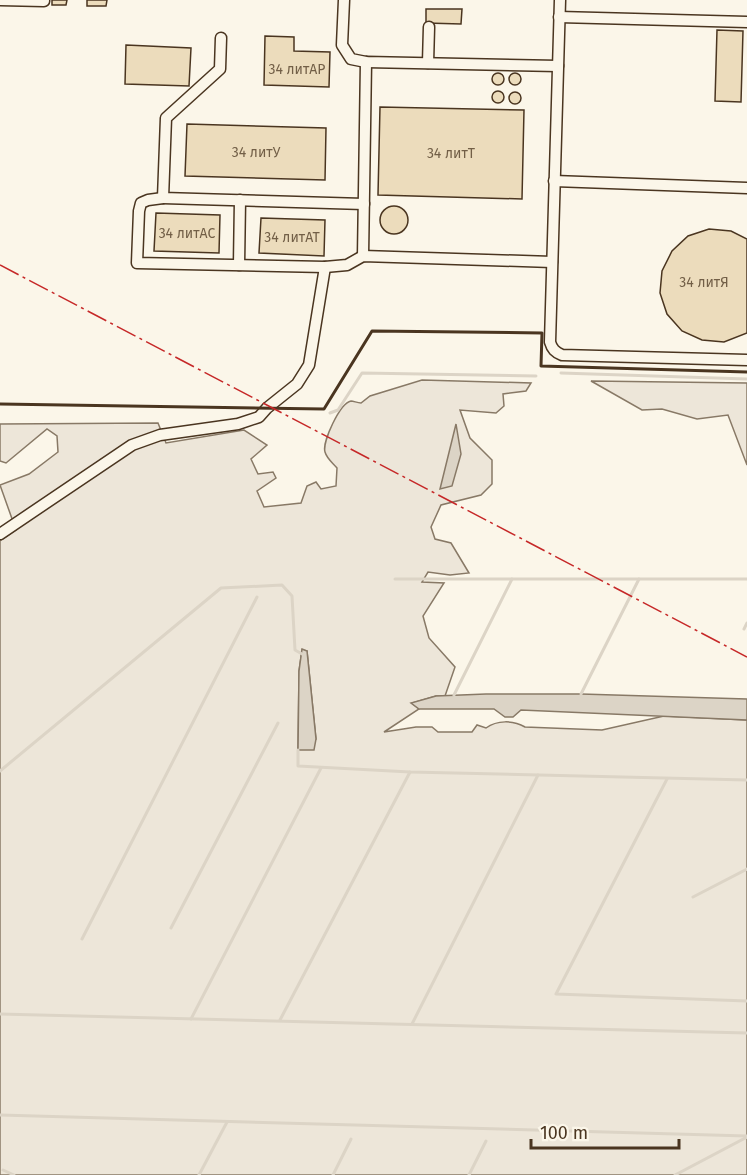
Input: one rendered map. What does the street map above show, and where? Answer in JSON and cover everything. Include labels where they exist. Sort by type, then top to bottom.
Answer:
[{"type":"lane","points":[[0,0],[44,1]]},
{"type":"lane","points":[[344,0],[342,45],[351,59],[366,62],[558,66]]},
{"type":"lane","points":[[560,0],[550,342],[552,348],[561,355],[747,360]]},
{"type":"lane","points":[[560,17],[747,22]]},
{"type":"lane","points":[[428,63],[429,27]]},
{"type":"lane","points":[[163,198],[166,118],[220,69],[221,38]]},
{"type":"lane","points":[[363,256],[366,62]]},
{"type":"lane","points":[[554,181],[747,188]]},
{"type":"lane","points":[[364,204],[163,198],[148,200],[141,203],[139,212],[137,263],[325,267],[347,265],[363,256],[552,262]]},
{"type":"lane","points":[[239,265],[240,200]]},
{"type":"lane","points":[[0,534],[132,445],[160,435],[238,424],[259,417],[297,384],[309,365],[325,267]]},
{"type":"shaded area","points":[[422,380],[531,383],[526,391],[503,394],[504,406],[496,413],[460,410],[470,438],[492,460],[492,484],[481,495],[441,505],[431,527],[435,539],[451,543],[469,573],[450,575],[428,572],[422,582],[444,583],[423,616],[429,638],[455,667],[445,696],[436,696],[412,703],[419,709],[384,732],[432,727],[438,732],[472,732],[477,725],[486,728],[495,723],[505,722],[525,727],[602,730],[664,716],[747,720],[747,1175],[0,1175],[0,541],[16,530],[0,485],[29,474],[58,452],[57,436],[47,429],[6,463],[0,461],[0,424],[158,423],[166,443],[244,430],[267,445],[251,459],[258,474],[273,472],[276,478],[257,491],[264,507],[301,503],[307,486],[316,482],[321,489],[336,486],[337,468],[325,452],[329,432],[337,415],[347,403],[351,401],[361,403],[370,396]],"holes":[[[302,650],[307,651],[316,739],[298,749],[299,671]]]},
{"type":"shaded area","points":[[591,381],[747,383],[747,465],[728,415],[697,419],[662,409],[642,410]]},
{"type":"shaded area","points":[[456,424],[461,454],[452,486],[440,489]]},
{"type":"shaded area","points":[[302,649],[307,651],[316,739],[314,750],[298,750],[299,671]]},
{"type":"shaded area","points":[[581,694],[747,699],[747,720],[521,710],[513,717],[505,717],[494,709],[419,709],[411,703],[436,696]]},
{"type":"building","points":[[52,0],[67,0],[66,5],[52,5]]},
{"type":"building","points":[[87,0],[107,0],[106,6],[87,6]]},
{"type":"building","points":[[426,9],[462,9],[461,24],[426,23]]},
{"type":"building","points":[[717,30],[743,31],[741,102],[715,101]]},
{"type":"building","points":[[265,36],[294,37],[294,51],[330,52],[329,87],[264,85]]},
{"type":"building","points":[[126,45],[191,48],[189,86],[125,84]]},
{"type":"building","points":[[500,73],[503,74],[503,84],[496,85],[493,84],[492,77],[493,74]]},
{"type":"building","points":[[517,73],[520,74],[520,84],[513,85],[510,84],[509,77],[510,74]]},
{"type":"building","points":[[500,91],[503,92],[503,102],[496,103],[493,102],[492,95],[493,92]]},
{"type":"building","points":[[517,92],[520,93],[520,103],[513,104],[510,103],[509,96],[510,93]]},
{"type":"building","points":[[380,107],[524,110],[522,199],[378,195]]},
{"type":"building","points":[[187,124],[326,128],[325,180],[185,176]]},
{"type":"building","points":[[394,206],[404,210],[408,220],[404,230],[394,234],[384,230],[380,220],[384,210]]},
{"type":"building","points":[[156,213],[220,215],[219,253],[154,251]]},
{"type":"building","points":[[261,218],[325,220],[324,256],[259,253]]},
{"type":"building","points":[[709,229],[731,231],[747,239],[747,333],[724,342],[702,340],[682,331],[667,314],[660,293],[662,271],[672,251],[688,236]]},
{"type":"waterway","points":[[330,413],[338,410],[362,373],[536,376]]},
{"type":"waterway","points":[[561,373],[747,379]]},
{"type":"waterway","points":[[395,579],[747,579]]},
{"type":"waterway","points":[[454,695],[512,579]]},
{"type":"waterway","points":[[581,694],[639,579]]},
{"type":"waterway","points":[[0,771],[221,588],[282,585],[292,596],[295,650],[302,654]]},
{"type":"waterway","points":[[82,939],[257,597]]},
{"type":"waterway","points":[[744,629],[747,623]]},
{"type":"waterway","points":[[171,928],[278,723]]},
{"type":"waterway","points":[[298,750],[298,766],[410,772],[747,780]]},
{"type":"waterway","points":[[191,1019],[321,768]]},
{"type":"waterway","points":[[280,1020],[410,772]]},
{"type":"waterway","points":[[412,1024],[538,775]]},
{"type":"waterway","points":[[667,779],[556,994],[747,1001]]},
{"type":"waterway","points":[[693,897],[747,869]]},
{"type":"waterway","points":[[0,1014],[747,1033]]},
{"type":"waterway","points":[[0,1115],[747,1136]]},
{"type":"waterway","points":[[199,1175],[227,1122]]},
{"type":"waterway","points":[[675,1175],[747,1137]]},
{"type":"waterway","points":[[333,1175],[351,1139]]},
{"type":"waterway","points":[[469,1175],[486,1141]]},
{"type":"waterway","points":[[3,1170],[14,1175]]},
{"type":"wall","points":[[0,404],[324,409],[372,331],[542,333],[541,366],[747,372]]},
{"type":"power","points":[[0,265],[747,657]]}]
